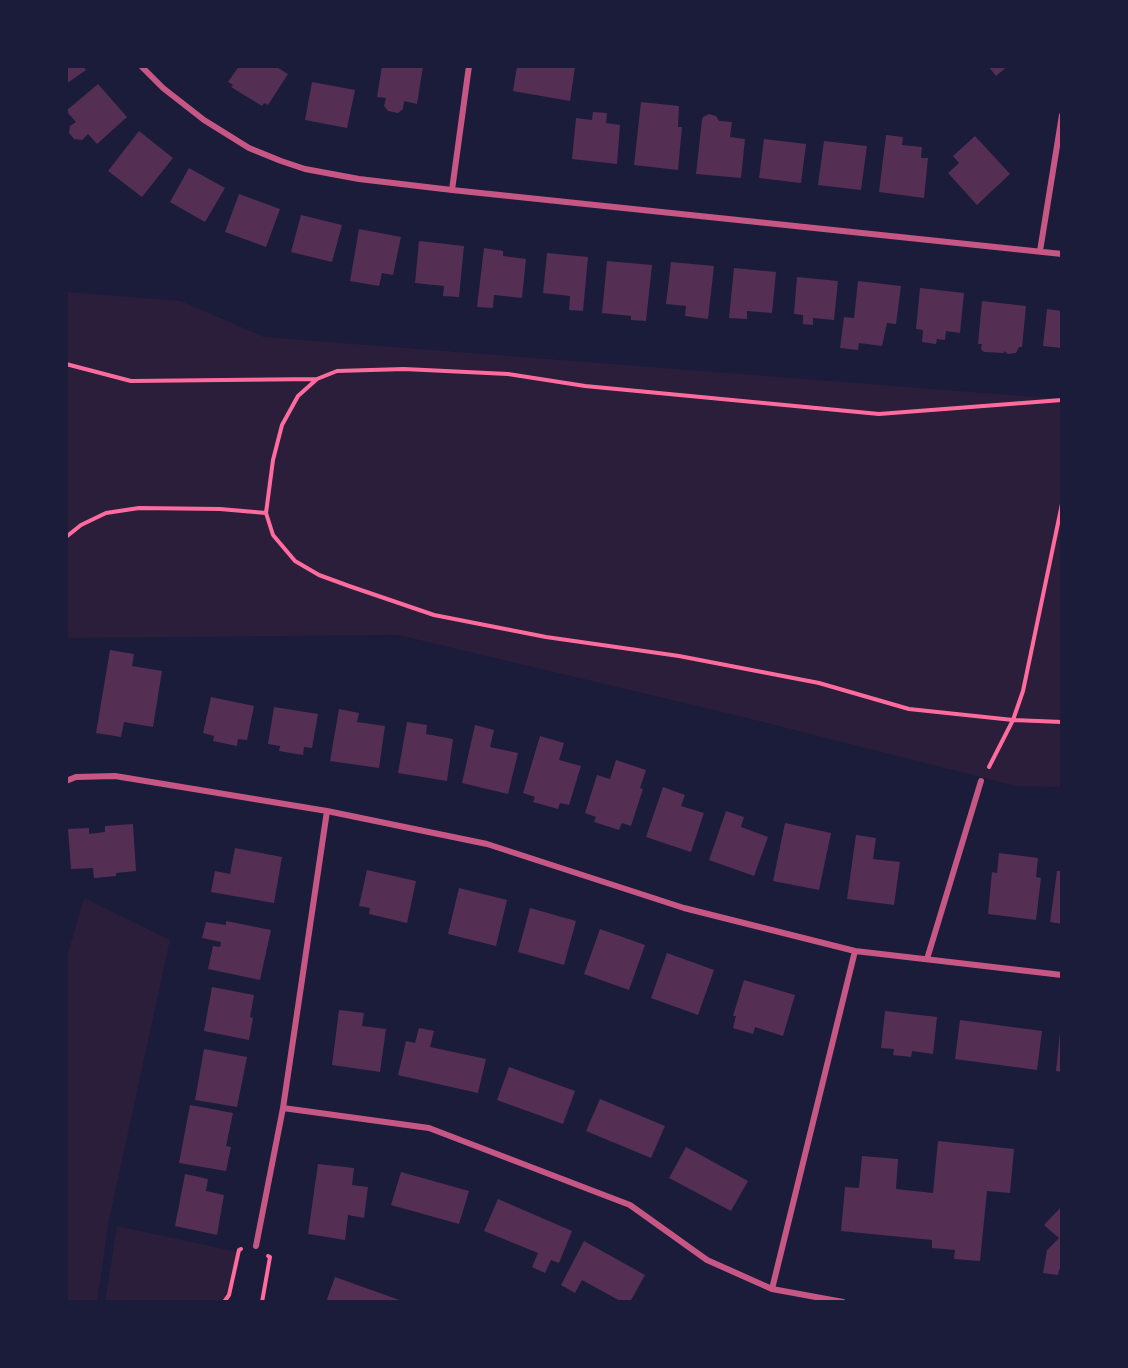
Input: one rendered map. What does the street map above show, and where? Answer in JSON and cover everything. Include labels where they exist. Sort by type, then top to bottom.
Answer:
[{"type":"street","points":[[141,66],[163,88],[204,120],[249,148],[281,162],[305,169],[359,179],[452,190],[1062,254]]},
{"type":"street","points":[[452,190],[469,66]]},
{"type":"street","points":[[1040,251],[1062,115]]},
{"type":"street","points":[[66,780],[76,777],[115,776],[327,811],[487,843],[684,908],[855,951],[1062,975]]},
{"type":"street","points":[[927,959],[981,781]]},
{"type":"street","points":[[256,1246],[283,1108],[327,811]]},
{"type":"street","points":[[772,1289],[855,951]]},
{"type":"street","points":[[283,1108],[429,1128],[630,1205],[707,1260],[772,1289],[843,1302]]},
{"type":"path","points":[[66,364],[131,381],[317,379]]},
{"type":"path","points":[[1062,400],[879,414],[585,386],[508,374],[404,369],[337,371],[317,379],[298,396],[282,425],[273,460],[266,513],[273,535],[295,561],[319,575],[434,615],[546,637],[679,656],[819,683],[909,709],[1013,720],[1062,722]]},
{"type":"path","points":[[981,781],[1013,720],[1023,691],[1062,504]]},
{"type":"path","points":[[66,537],[81,525],[106,513],[139,508],[220,509],[266,513]]},
{"type":"path","points":[[224,1302],[229,1295],[239,1250],[256,1246],[270,1257],[262,1302]]},
{"type":"shaded area","points":[[66,292],[181,301],[264,337],[1062,399],[1062,787],[1016,786],[739,716],[398,635],[66,638]]},
{"type":"shaded area","points":[[84,898],[170,940],[109,1220],[97,1302],[66,1302],[66,960]]},
{"type":"shaded area","points":[[117,1226],[238,1252],[228,1302],[105,1302]]},
{"type":"building","points":[[66,66],[83,66],[86,70],[66,84]]},
{"type":"building","points":[[239,66],[275,66],[288,74],[268,105],[264,103],[262,106],[231,87],[233,85],[228,82]]},
{"type":"building","points":[[382,66],[423,66],[417,104],[404,101],[403,109],[398,113],[388,111],[384,106],[386,98],[377,97]]},
{"type":"building","points":[[517,66],[575,66],[570,101],[513,91]]},
{"type":"building","points":[[988,66],[1008,66],[996,76]]},
{"type":"building","points":[[312,82],[355,90],[347,128],[305,120]]},
{"type":"building","points":[[98,84],[127,117],[97,144],[88,134],[82,140],[74,139],[69,133],[70,126],[76,122],[66,111]]},
{"type":"building","points":[[641,102],[679,106],[678,127],[682,127],[678,170],[634,165]]},
{"type":"building","points":[[593,112],[607,113],[606,123],[620,125],[617,164],[572,159],[576,118],[592,120]]},
{"type":"building","points":[[709,114],[716,116],[719,121],[732,122],[730,137],[745,139],[741,178],[696,174],[702,120]]},
{"type":"building","points":[[139,131],[173,158],[142,197],[108,171]]},
{"type":"building","points":[[886,135],[903,137],[902,145],[922,147],[921,158],[928,158],[924,198],[879,192]]},
{"type":"building","points":[[975,136],[1010,174],[977,205],[948,173],[959,163],[953,156]]},
{"type":"building","points":[[764,139],[806,144],[801,183],[759,178]]},
{"type":"building","points":[[824,141],[867,146],[861,190],[818,185]]},
{"type":"building","points":[[189,168],[225,188],[205,222],[170,202]]},
{"type":"building","points":[[239,194],[280,209],[266,247],[225,232]]},
{"type":"building","points":[[301,215],[342,225],[332,262],[291,252]]},
{"type":"building","points":[[359,229],[401,237],[393,275],[382,273],[379,286],[350,281]]},
{"type":"building","points":[[419,241],[464,246],[459,297],[443,296],[444,286],[415,283]]},
{"type":"building","points":[[484,248],[503,251],[503,256],[526,259],[522,298],[494,295],[493,308],[477,307]]},
{"type":"building","points":[[547,253],[588,257],[583,311],[569,310],[570,296],[543,293]]},
{"type":"building","points":[[607,261],[652,265],[646,321],[631,320],[631,316],[602,313]]},
{"type":"building","points":[[671,262],[714,266],[708,319],[685,316],[686,306],[666,304]]},
{"type":"building","points":[[734,268],[776,272],[772,313],[747,311],[747,319],[729,318]]},
{"type":"building","points":[[797,277],[838,281],[834,320],[813,318],[813,325],[803,324],[803,315],[794,314]]},
{"type":"building","points":[[858,281],[901,286],[896,324],[887,323],[882,346],[859,343],[858,350],[840,348],[844,317],[854,318]]},
{"type":"building","points":[[920,288],[964,293],[960,333],[946,331],[945,340],[937,339],[936,344],[922,342],[923,330],[916,329]]},
{"type":"building","points":[[982,301],[1026,306],[1022,347],[1019,347],[1016,353],[984,352],[981,349],[982,344],[978,344]]},
{"type":"building","points":[[1047,309],[1062,311],[1062,348],[1043,346]]},
{"type":"building","points":[[110,650],[134,654],[132,666],[162,671],[153,727],[124,722],[121,737],[96,733]]},
{"type":"building","points":[[211,697],[254,706],[247,740],[238,739],[237,746],[213,741],[214,736],[203,733]]},
{"type":"building","points":[[274,707],[318,714],[312,748],[304,747],[303,755],[279,751],[280,746],[268,744]]},
{"type":"building","points":[[339,709],[359,713],[357,722],[385,726],[379,768],[330,761]]},
{"type":"building","points":[[407,722],[427,725],[426,734],[453,739],[447,781],[398,773]]},
{"type":"building","points":[[475,725],[494,730],[490,747],[518,753],[508,794],[462,783]]},
{"type":"building","points":[[540,736],[564,743],[559,760],[581,766],[569,805],[560,803],[558,809],[533,802],[535,797],[523,793]]},
{"type":"building","points":[[616,760],[646,770],[640,788],[643,789],[631,826],[622,823],[619,830],[594,822],[596,817],[585,813],[597,775],[610,779]]},
{"type":"building","points":[[663,787],[685,795],[681,806],[704,813],[691,852],[646,837]]},
{"type":"building","points":[[726,811],[744,817],[741,827],[768,837],[754,876],[709,860]]},
{"type":"building","points":[[785,823],[831,833],[819,890],[773,881]]},
{"type":"building","points":[[133,824],[136,871],[94,878],[93,868],[71,869],[68,829],[89,828],[89,834],[105,832],[105,826]]},
{"type":"building","points":[[856,835],[876,838],[873,859],[900,862],[894,905],[847,899]]},
{"type":"building","points":[[235,848],[282,857],[274,903],[211,892],[215,871],[230,874]]},
{"type":"building","points":[[999,853],[1038,858],[1036,877],[1041,878],[1036,920],[988,914],[992,872],[997,873]]},
{"type":"building","points":[[367,870],[416,881],[407,923],[369,914],[370,908],[359,906]]},
{"type":"building","points":[[1057,871],[1062,871],[1062,924],[1050,922]]},
{"type":"building","points":[[459,888],[507,900],[496,946],[448,934]]},
{"type":"building","points":[[530,908],[576,921],[564,965],[518,952]]},
{"type":"building","points":[[226,921],[271,930],[260,980],[208,969],[213,946],[220,947],[221,942],[202,938],[206,922],[226,925]]},
{"type":"building","points":[[600,929],[645,945],[629,990],[584,974]]},
{"type":"building","points":[[667,953],[714,970],[698,1015],[651,998]]},
{"type":"building","points":[[744,980],[795,995],[783,1036],[755,1027],[753,1034],[733,1028],[736,1016],[733,1016]]},
{"type":"building","points":[[212,987],[254,995],[249,1040],[204,1031]]},
{"type":"building","points":[[339,1010],[364,1013],[362,1026],[386,1029],[380,1072],[332,1065]]},
{"type":"building","points":[[885,1011],[937,1017],[933,1054],[912,1051],[911,1057],[893,1055],[894,1049],[881,1048]]},
{"type":"building","points":[[960,1020],[1042,1031],[1037,1070],[955,1059]]},
{"type":"building","points":[[419,1028],[434,1031],[430,1047],[486,1059],[478,1093],[398,1075],[406,1041],[415,1043]]},
{"type":"building","points":[[1060,1032],[1062,1032],[1062,1072],[1056,1071]]},
{"type":"building","points":[[204,1049],[247,1057],[237,1107],[195,1100]]},
{"type":"building","points":[[509,1067],[575,1091],[563,1124],[497,1100]]},
{"type":"building","points":[[600,1099],[665,1126],[651,1158],[586,1131]]},
{"type":"building","points":[[190,1105],[233,1113],[226,1146],[231,1147],[226,1171],[179,1163]]},
{"type":"building","points":[[938,1141],[1014,1149],[1010,1193],[987,1191],[980,1261],[954,1259],[955,1250],[932,1248],[932,1240],[841,1231],[845,1187],[859,1188],[862,1156],[898,1159],[896,1189],[933,1193]]},
{"type":"building","points":[[686,1147],[748,1181],[731,1211],[669,1178]]},
{"type":"building","points":[[318,1164],[354,1168],[352,1185],[368,1187],[364,1218],[348,1215],[345,1240],[308,1234]]},
{"type":"building","points":[[401,1172],[469,1191],[459,1224],[391,1205]]},
{"type":"building","points":[[185,1174],[208,1179],[206,1191],[224,1195],[217,1235],[175,1226]]},
{"type":"building","points":[[498,1199],[572,1231],[559,1263],[551,1260],[545,1273],[532,1267],[538,1253],[484,1231]]},
{"type":"building","points":[[1062,1206],[1062,1267],[1058,1275],[1043,1273],[1047,1250],[1059,1238],[1044,1225]]},
{"type":"building","points":[[584,1241],[645,1275],[630,1302],[622,1302],[582,1280],[575,1293],[561,1285]]},
{"type":"building","points":[[335,1277],[405,1302],[326,1302]]}]
